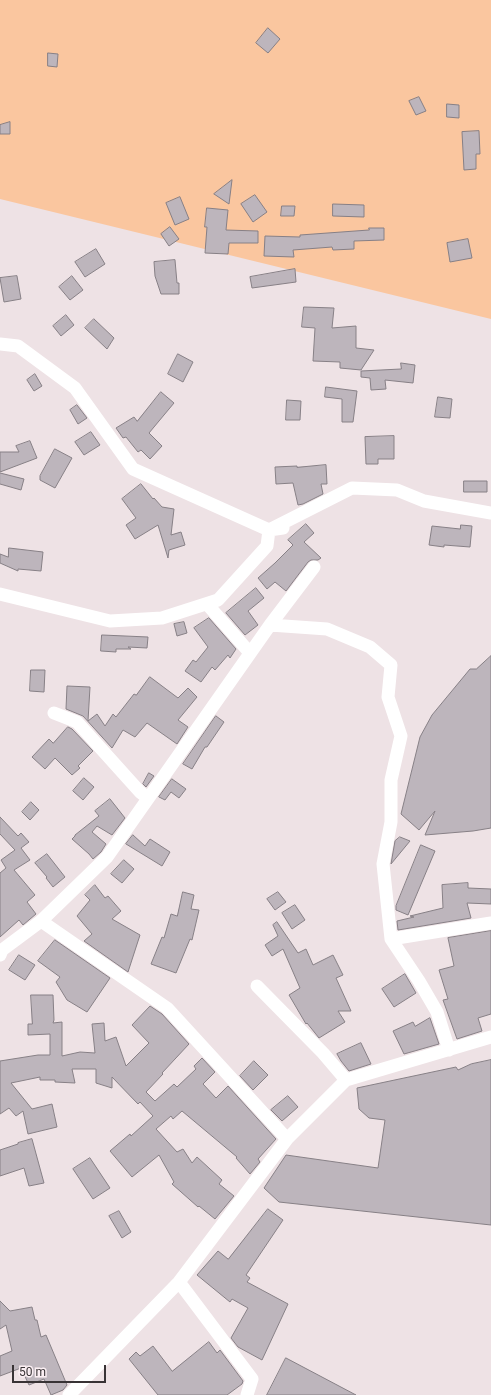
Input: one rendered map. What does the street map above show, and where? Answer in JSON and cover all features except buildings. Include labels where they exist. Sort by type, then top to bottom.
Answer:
[{"type":"street","points":[[0,344],[18,346],[75,388],[133,470],[269,530],[283,528]]},
{"type":"street","points":[[269,530],[352,488],[397,490],[424,501],[491,513]]},
{"type":"street","points":[[0,594],[110,621],[162,618],[218,600],[267,546],[269,530]]},
{"type":"street","points":[[1,951],[41,921],[107,857],[250,653],[314,567]]},
{"type":"street","points":[[207,604],[250,653]]},
{"type":"street","points":[[270,625],[327,629],[370,647],[391,665],[388,697],[400,736],[391,780],[391,822],[383,864],[391,939],[419,981],[437,1012],[449,1050]]},
{"type":"street","points":[[54,713],[77,722],[140,792],[148,798]]},
{"type":"street","points":[[41,921],[167,1008],[287,1139]]},
{"type":"street","points":[[391,939],[491,923]]},
{"type":"street","points":[[257,986],[323,1053],[346,1080]]},
{"type":"street","points":[[69,1395],[179,1282],[287,1139],[346,1080],[491,1038]]},
{"type":"street","points":[[179,1282],[252,1379],[247,1395]]},
{"type":"shaded area","points":[[0,0],[491,0],[491,319],[0,199]]}]
